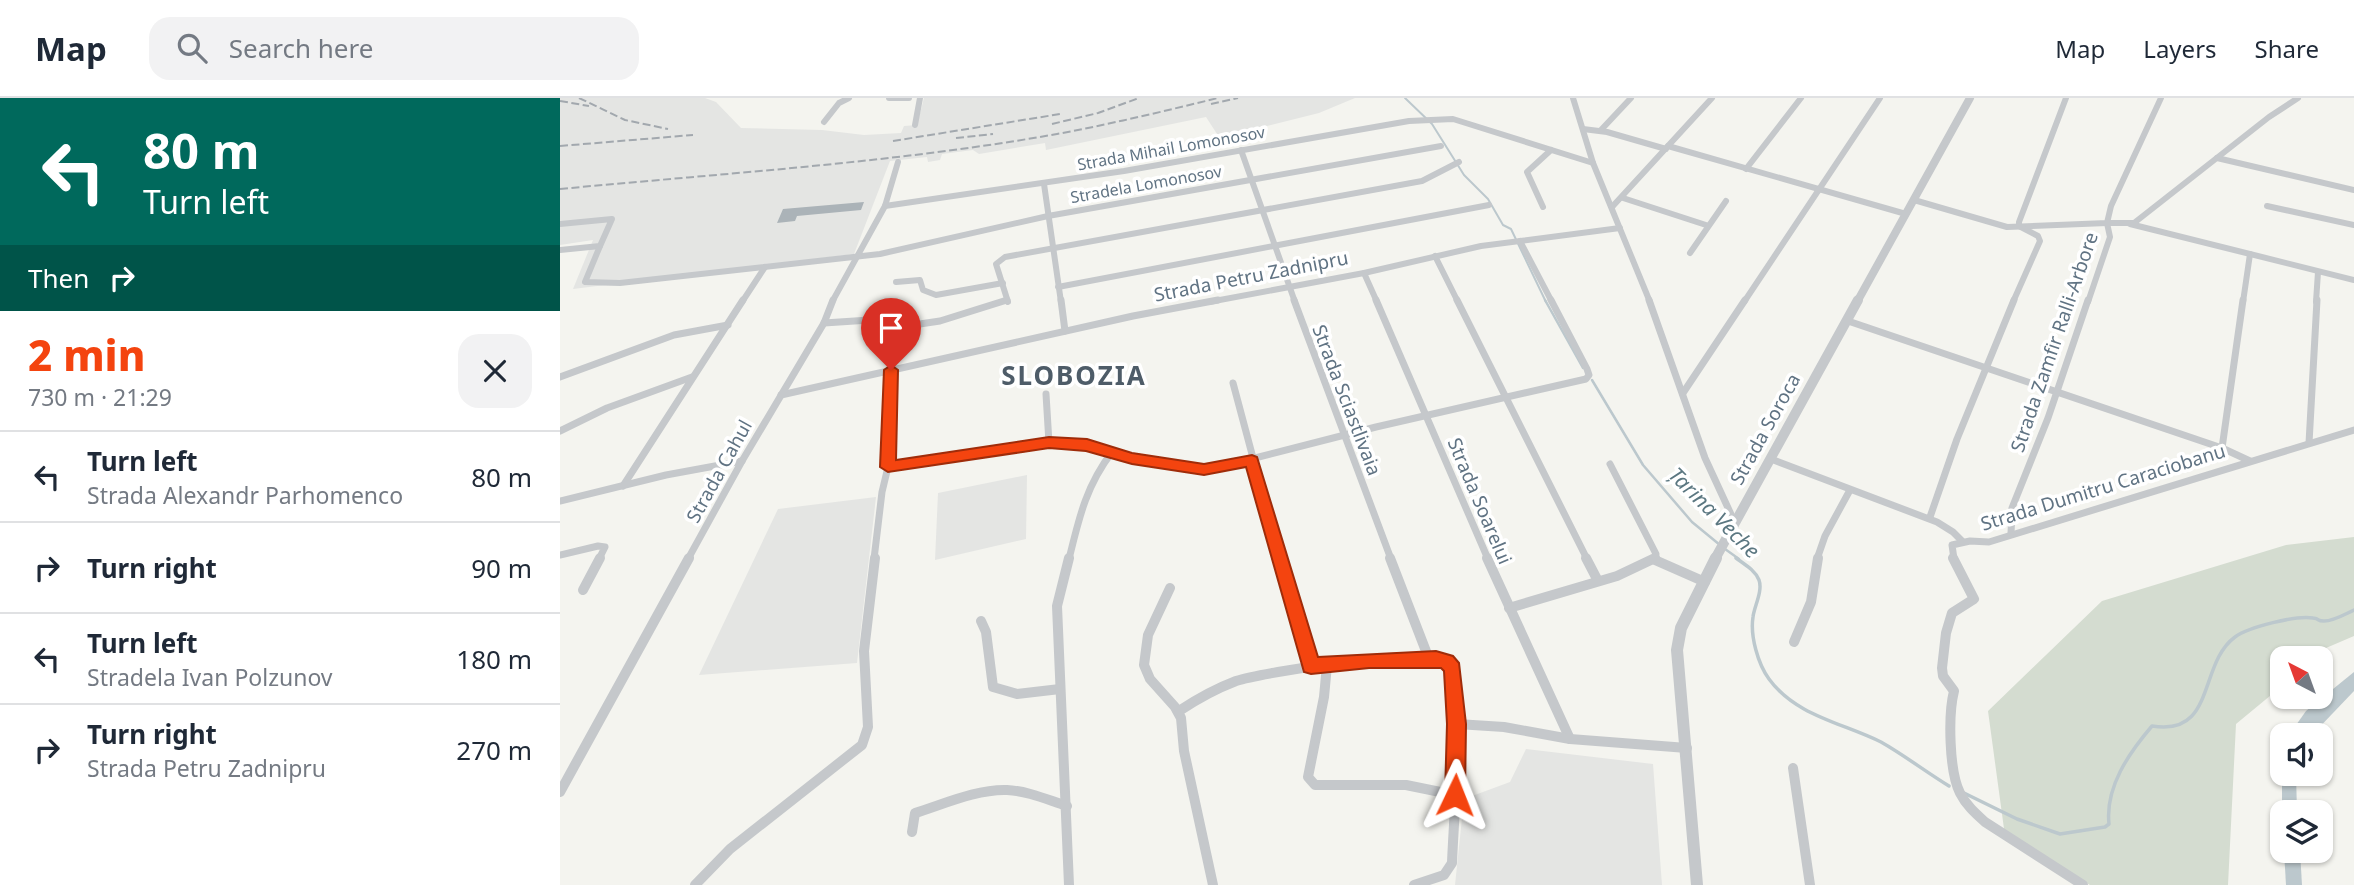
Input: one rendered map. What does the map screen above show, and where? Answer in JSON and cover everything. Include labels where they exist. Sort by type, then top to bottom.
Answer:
[{"type":"street","points":[[824,122],[839,103],[849,98]]},
{"type":"street","points":[[889,98],[909,98]]},
{"type":"street","points":[[915,125],[920,98]]},
{"type":"street","points":[[1573,98],[1593,163],[1683,393],[1705,458],[1735,523]]},
{"type":"street","points":[[1601,130],[1631,98]]},
{"type":"street","points":[[1612,207],[1712,98]]},
{"type":"street","points":[[1746,169],[1801,98]]},
{"type":"street","points":[[1683,393],[1880,98]]},
{"type":"street","name":"Strada Soroca","points":[[1698,885],[1688,748],[1677,650],[1681,628],[1735,523],[1970,98]]},
{"type":"street","points":[[2019,226],[2036,173],[2066,98]]},
{"type":"street","points":[[1914,200],[2004,226],[2107,223],[2111,206],[2161,98]]},
{"type":"street","points":[[2130,224],[2269,117],[2298,98]]},
{"type":"street","name":"Strada Mihail Lomonosov","points":[[885,206],[1044,184],[1409,121],[1444,118],[1593,163]]},
{"type":"street","points":[[1583,129],[1601,130],[1906,214]]},
{"type":"street","name":"Stradela Lomonosov","points":[[600,246],[585,282],[620,283],[858,257],[903,250],[1048,216],[1441,146]]},
{"type":"street","name":"Strada Sciastlivaia","points":[[1241,150],[1289,288],[1430,659]]},
{"type":"street","points":[[1543,206],[1527,172],[1551,150]]},
{"type":"street","points":[[2217,158],[2354,190]]},
{"type":"street","name":"Strada Cahul","points":[[560,792],[742,461],[824,323],[828,309],[885,206],[898,162]]},
{"type":"street","points":[[824,323],[885,319],[913,325],[940,321],[1008,302],[996,264],[1004,257],[1422,181],[1460,162]]},
{"type":"street","points":[[1044,184],[1065,331]]},
{"type":"street","points":[[1623,198],[1706,225]]},
{"type":"street","points":[[1690,253],[1706,225],[1726,201]]},
{"type":"street","points":[[1058,287],[1489,205]]},
{"type":"street","points":[[2267,206],[2354,225]]},
{"type":"street","points":[[560,224],[612,219],[600,246],[560,250]]},
{"type":"street","name":"Strada Zamfir Ralli-Arbore","points":[[2011,534],[2012,508],[2040,439],[2110,237],[2107,223],[2130,224],[2354,280]]},
{"type":"street","points":[[1930,517],[1957,439],[1988,368],[2024,272],[2040,241],[2038,236],[2019,226]]},
{"type":"street","name":"Strada Petru Zadnipru","points":[[781,395],[1065,331],[1364,273],[1435,256],[1520,241],[1620,228]]},
{"type":"street","points":[[888,467],[1049,443],[1087,445],[1132,459],[1204,469],[1252,461],[1345,434],[1586,379],[1589,372],[1520,241]]},
{"type":"street","points":[[2222,448],[2250,254]]},
{"type":"street","points":[[1435,256],[1598,581]]},
{"type":"street","points":[[623,486],[765,267]]},
{"type":"street","points":[[2309,443],[2318,272]]},
{"type":"street","name":"Strada Soarelui","points":[[1364,273],[1509,608],[1570,739]]},
{"type":"street","points":[[896,282],[920,280],[920,287],[927,294],[936,295],[1003,283]]},
{"type":"street","points":[[1848,321],[2222,448],[2250,461]]},
{"type":"street","points":[[560,377],[674,335],[727,325]]},
{"type":"street","points":[[695,885],[730,849],[862,746],[868,727],[864,651],[882,492],[888,467],[891,370]]},
{"type":"street","points":[[560,431],[607,408],[692,377]]},
{"type":"street","points":[[1233,383],[1252,461],[1311,666]]},
{"type":"street","points":[[1046,394],[1049,443]]},
{"type":"street","name":"Strada Dumitru Caraciobanu","points":[[2083,885],[1985,822],[1971,809],[1955,786],[1951,760],[1951,709],[1954,691],[1942,672],[1950,617],[1955,610],[1969,605],[1974,599],[1952,555],[1952,545],[1962,541],[1989,542],[2354,430]]},
{"type":"street","points":[[1069,885],[1057,606],[1081,510],[1094,475],[1112,452]]},
{"type":"street","points":[[1770,459],[1919,516],[1930,517],[1962,541]]},
{"type":"street","points":[[560,501],[742,461]]},
{"type":"street","points":[[1610,464],[1656,554],[1656,560]]},
{"type":"street","points":[[1794,642],[1813,594],[1818,556],[1825,536],[1850,490]]},
{"type":"street","points":[[560,555],[598,546],[605,547],[583,590]]},
{"type":"street","points":[[1509,608],[1656,560],[1704,582]]},
{"type":"street","points":[[1170,588],[1151,628],[1143,663],[1148,678],[1179,711],[1184,730],[1184,751],[1213,885]]},
{"type":"street","points":[[981,621],[986,632],[993,687],[1006,693],[1060,689]]},
{"type":"street","points":[[1179,711],[1206,692],[1231,683],[1311,666],[1444,660],[1453,668],[1457,724],[1452,863],[1444,875],[1414,885]]},
{"type":"street","points":[[1327,665],[1324,697],[1308,777],[1310,782],[1315,785],[1394,785],[1437,789],[1455,795]]},
{"type":"street","points":[[1457,724],[1504,727],[1570,739],[1688,748]]},
{"type":"street","points":[[1793,768],[1810,885]]},
{"type":"street","points":[[912,832],[915,813],[981,793],[1022,792],[1067,806]]},
{"type":"shaded area","points":[[560,98],[705,98],[716,102],[741,128],[822,130],[864,135],[901,133],[904,126],[917,125],[924,98],[1355,98],[1319,113],[1223,137],[1219,137],[1206,117],[1046,150],[1045,143],[979,154],[973,150],[942,154],[940,160],[928,162],[927,157],[890,161],[854,254],[573,289],[593,240],[560,245]]},
{"type":"shaded area","points":[[1027,475],[1026,539],[935,560],[938,493]]},
{"type":"shaded area","points":[[876,497],[857,663],[699,675],[778,509]]},
{"type":"shaded area","points":[[2354,537],[2354,636],[2331,646],[2270,646],[2270,696],[2236,724],[2228,885],[2090,885],[2005,836],[1988,711],[2102,601],[2286,545]]},
{"type":"shaded area","points":[[2354,672],[2354,691],[2323,723],[2298,723],[2308,709],[2333,709],[2333,689]]},
{"type":"shaded area","points":[[1526,749],[1653,764],[1662,885],[1455,885],[1464,799],[1510,782]]},
{"type":"shaded area","points":[[2282,786],[2296,786],[2297,800],[2282,800]]},
{"type":"shaded area","points":[[2285,863],[2301,863],[2302,885],[2286,885]]},
{"type":"building","points":[[864,202],[861,210],[797,216],[795,221],[777,223],[783,209]]},
{"type":"waterway","points":[[1405,98],[1432,124],[1464,175],[1488,199],[1503,225],[1511,229],[1545,301]]},
{"type":"waterway","points":[[1545,301],[1583,368]]},
{"type":"waterway","name":"Țarina Veche","points":[[1592,380],[1643,465],[1692,522],[1720,545]]},
{"type":"waterway","name":"Țarina Veche","points":[[1725,549],[1739,559]]},
{"type":"waterway","name":"Țarina Veche","points":[[1736,558],[1752,570],[1759,580],[1759,594],[1752,625],[1754,641],[1765,673],[1780,692],[1806,710],[1881,742],[1949,786]]},
{"type":"waterway","points":[[1964,793],[2017,819],[2060,834],[2105,827],[2109,824],[2115,784],[2127,759],[2152,726],[2172,726],[2187,721],[2197,710],[2215,664],[2223,649],[2235,637],[2250,629],[2273,623],[2296,618],[2328,621],[2354,610]]},
{"type":"railway","points":[[579,98],[625,120],[668,129]]},
{"type":"railway","points":[[1052,124],[1098,113],[1139,98]]},
{"type":"railway","points":[[560,189],[934,153],[1057,134],[1218,98]]},
{"type":"railway","points":[[1211,104],[1238,98]]},
{"type":"railway","points":[[560,101],[589,106]]},
{"type":"railway","points":[[893,141],[1060,114]]},
{"type":"railway","points":[[956,138],[993,134]]},
{"type":"railway","points":[[560,146],[693,135]]},
{"type":"district","name":"SLOBOZIA","points":[[1074,376]]},
{"type":"route","points":[[891,370],[888,467],[1049,443],[1087,445],[1132,459],[1204,469],[1252,461],[1311,666],[1369,660],[1436,659],[1447,662],[1453,668],[1457,724],[1455,795]]}]
